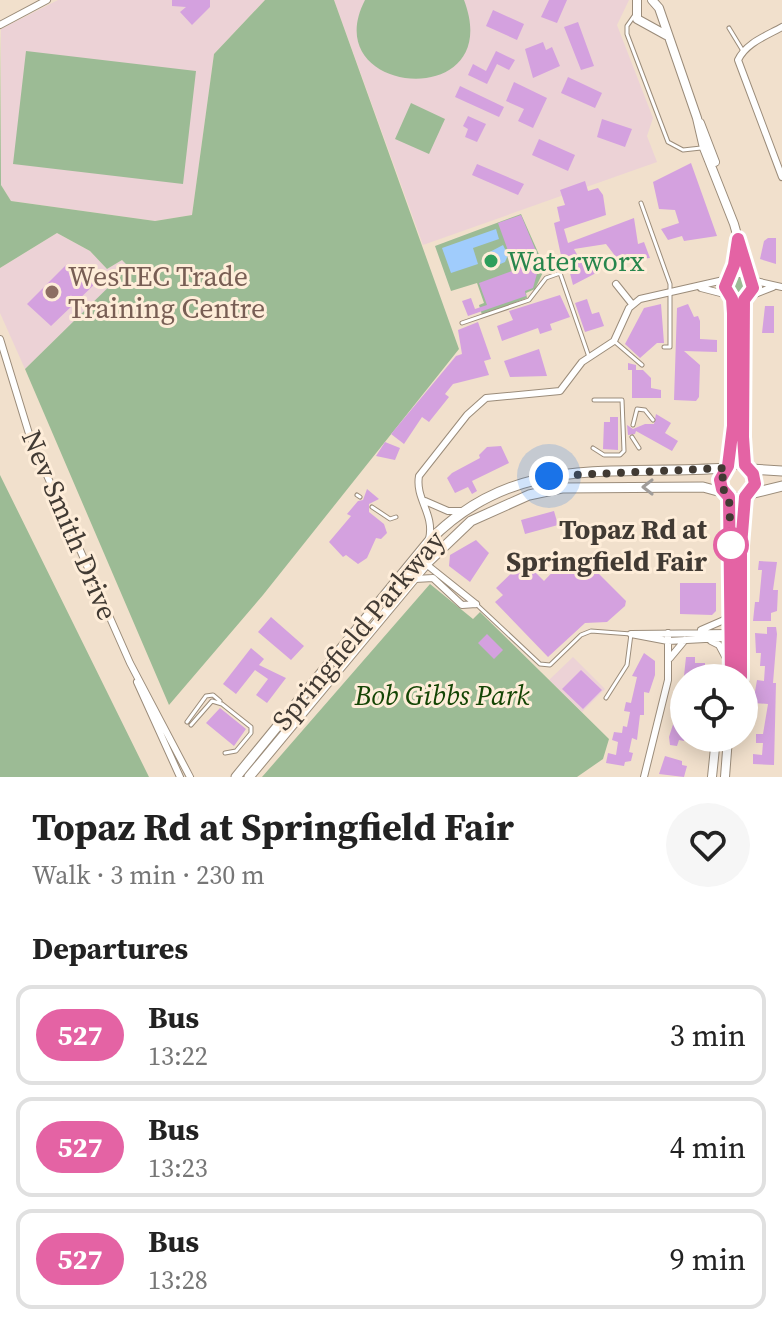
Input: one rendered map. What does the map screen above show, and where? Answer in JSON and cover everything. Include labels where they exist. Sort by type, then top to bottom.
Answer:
[{"type":"main road","points":[[782,471],[727,467],[720,480],[727,495],[748,495],[782,486]]},
{"type":"main road","name":"Springfield Parkway","points":[[236,777],[429,541],[463,511],[496,491],[549,476],[727,467]]},
{"type":"main road","points":[[748,467],[755,484],[748,495]]},
{"type":"main road","name":"Springfield Parkway","points":[[249,777],[426,564],[471,521],[529,495],[593,487],[703,487],[727,495]]},
{"type":"street","points":[[0,25],[47,0]]},
{"type":"street","points":[[667,35],[646,24],[637,8],[643,2],[653,1],[659,15],[667,35],[697,118],[704,148],[717,175]]},
{"type":"street","points":[[646,24],[655,22],[659,15]]},
{"type":"street","points":[[782,27],[743,51],[738,60],[782,177]]},
{"type":"street","points":[[697,118],[706,132],[750,278],[747,298],[748,467]]},
{"type":"street","points":[[727,467],[733,426],[729,278],[738,239]]},
{"type":"street","points":[[429,541],[431,517],[418,491],[419,476],[479,403],[495,396],[560,391],[589,357],[614,341],[632,304],[640,299],[698,288],[740,273],[773,287],[782,287]]},
{"type":"street","points":[[616,284],[632,304]]},
{"type":"street","points":[[698,288],[730,297],[747,298],[773,287]]},
{"type":"street","name":"Nev Smith Drive","points":[[0,339],[30,437],[180,777]]},
{"type":"street","points":[[727,495],[731,608],[739,664]]},
{"type":"street","points":[[732,664],[748,495]]},
{"type":"street","points":[[425,501],[448,511],[463,511]]},
{"type":"street","points":[[437,552],[438,571]]},
{"type":"street","points":[[384,597],[390,596],[409,573],[426,564],[476,604]]},
{"type":"street","points":[[414,580],[433,578],[462,605],[476,604]]},
{"type":"street","points":[[668,637],[724,620],[731,608]]},
{"type":"street","points":[[690,632],[736,636]]},
{"type":"street","points":[[631,634],[685,640],[736,636]]},
{"type":"street","points":[[644,777],[665,696],[668,637]]},
{"type":"street","points":[[708,639],[719,645],[727,656],[728,664]]},
{"type":"street","points":[[669,660],[685,640]]},
{"type":"street","name":"Nev Smith Drive","points":[[130,663],[190,777]]},
{"type":"street","points":[[712,777],[715,752]]},
{"type":"street","points":[[725,777],[727,752]]},
{"type":"lane","points":[[637,8],[627,26],[627,34],[668,142],[683,150],[704,148]]},
{"type":"lane","points":[[729,28],[743,51]]},
{"type":"lane","points":[[641,203],[671,293],[670,347],[664,347]]},
{"type":"lane","points":[[462,323],[529,300],[546,278],[560,273],[589,357]]},
{"type":"lane","points":[[614,341],[642,365]]},
{"type":"lane","points":[[593,448],[604,455],[620,455],[624,451],[622,400],[594,400]]},
{"type":"lane","points":[[633,425],[637,409],[645,410],[653,420]]},
{"type":"lane","points":[[632,437],[639,448]]},
{"type":"lane","points":[[372,507],[390,519],[396,517]]},
{"type":"lane","points":[[476,604],[540,664],[550,665],[581,635],[591,631],[631,634],[627,665],[606,698]]},
{"type":"lane","points":[[189,723],[207,703],[222,704],[252,729],[236,751],[225,753]]},
{"type":"shaded area","points":[[58,0],[265,0],[214,54],[192,215],[155,221],[11,201],[1,185],[1,29]]},
{"type":"shaded area","points":[[334,0],[629,0],[617,25],[653,118],[647,136],[657,162],[423,245]]},
{"type":"shaded area","name":"WesTEC Trade Training Centre","points":[[57,233],[90,251],[107,269],[122,260],[130,267],[25,369],[0,313],[0,268]]},
{"type":"shaded area","points":[[573,657],[605,689],[582,712],[549,680]]},
{"type":"green space","points":[[265,0],[334,0],[459,349],[263,595],[169,705],[25,369],[129,267],[122,260],[107,269],[90,251],[57,233],[0,268],[0,30],[1,185],[11,201],[155,221],[192,215],[214,54]]},
{"type":"green space","points":[[365,0],[464,0],[470,36],[460,61],[438,75],[412,79],[386,72],[365,57],[357,32]]},
{"type":"green space","points":[[26,51],[196,71],[183,184],[13,164]]},
{"type":"green space","points":[[411,103],[445,119],[429,154],[395,139]]},
{"type":"green space","name":"Waterworx","points":[[521,214],[545,268],[535,289],[526,293],[527,298],[482,315],[479,305],[484,303],[477,283],[451,291],[435,246]]},
{"type":"green space","points":[[739,277],[746,280],[749,287],[746,294],[739,297],[732,294],[729,287],[732,280]]},
{"type":"green space","points":[[0,475],[149,777],[0,777]]},
{"type":"green space","name":"Bob Gibbs Park","points":[[430,584],[473,619],[480,612],[609,739],[603,759],[577,777],[262,777]]},
{"type":"water","points":[[496,229],[499,239],[473,248],[478,264],[451,273],[442,248]]},
{"type":"water","points":[[503,245],[508,255],[505,262],[491,268],[486,254]]},
{"type":"building","points":[[172,0],[210,0],[210,7],[192,25],[180,12],[186,7],[172,6]]},
{"type":"building","points":[[549,0],[567,0],[557,23],[541,17]]},
{"type":"building","points":[[493,10],[524,24],[517,40],[486,26]]},
{"type":"building","points":[[578,22],[594,66],[581,70],[564,27]]},
{"type":"building","points":[[543,42],[546,50],[552,47],[560,66],[533,78],[525,49]]},
{"type":"building","points":[[496,51],[515,60],[509,70],[497,64],[487,84],[468,75],[473,64],[486,71]]},
{"type":"building","points":[[568,77],[602,93],[595,108],[561,93]]},
{"type":"building","points":[[514,82],[547,98],[533,128],[518,121],[524,109],[506,101]]},
{"type":"building","points":[[460,86],[504,107],[499,117],[455,97]]},
{"type":"building","points":[[468,116],[486,124],[477,142],[465,137],[468,129],[463,126]]},
{"type":"building","points":[[602,119],[632,129],[625,147],[597,137]]},
{"type":"building","points":[[539,139],[575,155],[568,171],[532,155]]},
{"type":"building","points":[[691,163],[717,236],[684,241],[682,236],[668,240],[661,229],[679,223],[675,210],[659,209],[653,182]]},
{"type":"building","points":[[477,164],[524,184],[518,195],[472,175]]},
{"type":"building","points":[[585,181],[588,191],[598,188],[603,195],[606,215],[564,229],[568,243],[634,218],[638,244],[644,242],[650,258],[619,261],[606,244],[574,249],[584,267],[592,265],[600,271],[573,285],[566,258],[562,260],[554,223],[560,221],[557,207],[565,205],[560,190]]},
{"type":"building","points":[[521,215],[543,268],[538,270],[533,288],[525,291],[526,296],[468,316],[462,301],[471,298],[475,309],[487,305],[479,283],[515,270],[498,223]]},
{"type":"building","points":[[776,238],[776,264],[760,259],[764,241]]},
{"type":"building","points":[[67,264],[74,273],[84,265],[98,281],[51,326],[27,304]]},
{"type":"building","points":[[560,295],[570,317],[550,324],[552,330],[540,334],[538,328],[502,341],[497,326],[513,320],[509,311]]},
{"type":"building","points":[[587,299],[592,314],[599,312],[604,326],[585,332],[575,303]]},
{"type":"building","points":[[661,304],[664,343],[657,343],[640,358],[625,344],[644,308]]},
{"type":"building","points":[[688,304],[694,317],[698,316],[700,321],[700,339],[717,340],[717,352],[684,351],[700,365],[699,397],[696,401],[674,400],[677,308]]},
{"type":"building","points":[[765,306],[774,306],[774,333],[762,333]]},
{"type":"building","points":[[478,322],[491,359],[484,361],[489,375],[453,384],[445,394],[449,397],[429,422],[422,417],[404,444],[391,434],[456,356],[462,354],[458,330]]},
{"type":"building","points":[[539,349],[547,376],[510,377],[504,361]]},
{"type":"building","points":[[628,363],[636,365],[636,370],[643,370],[651,378],[651,388],[661,390],[661,398],[632,398],[632,370],[628,370]]},
{"type":"building","points":[[656,414],[671,423],[665,433],[678,441],[672,451],[636,431],[628,435],[627,425],[633,429],[654,424]]},
{"type":"building","points":[[610,417],[618,417],[618,450],[603,449],[604,422],[610,422]]},
{"type":"building","points":[[385,442],[400,448],[395,460],[376,456]]},
{"type":"building","points":[[501,446],[509,463],[472,481],[477,491],[472,494],[468,487],[455,493],[447,478],[480,458],[479,455],[487,447]]},
{"type":"building","points":[[367,489],[379,499],[369,504],[369,512],[384,524],[387,533],[381,539],[376,538],[367,558],[358,564],[346,555],[343,557],[329,542],[351,516],[347,514],[358,501],[363,500]]},
{"type":"building","points":[[554,511],[558,525],[525,534],[521,520]]},
{"type":"building","points":[[476,540],[489,553],[470,582],[449,566],[450,555]]},
{"type":"building","points":[[524,561],[544,581],[561,563],[588,563],[626,601],[625,606],[607,622],[585,623],[548,657],[495,602],[503,595],[496,588]]},
{"type":"building","points":[[759,561],[777,562],[773,590],[778,590],[777,611],[771,613],[771,621],[753,621],[755,602],[759,602],[762,570],[758,570]]},
{"type":"building","points":[[680,583],[716,583],[716,611],[712,615],[680,614]]},
{"type":"building","points":[[271,617],[304,646],[291,660],[258,632]]},
{"type":"building","points":[[767,627],[776,627],[774,765],[753,764],[753,754],[762,755],[763,743],[758,743],[758,734],[763,734],[768,704],[758,703],[758,680],[764,681],[765,666],[760,666],[761,653],[756,653],[755,633],[767,634]]},
{"type":"building","points":[[487,634],[503,650],[494,659],[478,643]]},
{"type":"building","points":[[251,648],[264,659],[259,665],[286,678],[267,703],[256,695],[268,679],[255,670],[236,694],[223,684]]},
{"type":"building","points":[[644,653],[655,661],[655,675],[649,693],[644,692],[644,715],[640,715],[637,740],[632,738],[631,761],[625,762],[624,766],[606,763],[608,753],[616,755],[618,742],[612,740],[614,732],[622,733],[623,726],[627,727],[630,712],[624,711],[626,702],[631,703],[637,677],[632,676]]},
{"type":"building","points":[[686,657],[695,657],[695,663],[705,663],[705,664],[685,664]]},
{"type":"building","points":[[581,670],[602,690],[583,709],[562,689]]},
{"type":"building","points":[[220,708],[246,729],[234,746],[206,723]]},
{"type":"building","points":[[665,756],[682,761],[682,765],[687,766],[684,777],[659,774]]},
{"type":"bus line","name":"527","points":[[733,664],[729,497],[722,489],[720,480],[728,466],[733,426],[733,313],[732,299],[725,287],[734,265],[738,239],[744,265],[753,284],[752,293],[744,300],[743,437],[745,465],[753,474],[755,484],[745,497],[741,546],[743,664]]},
{"type":"place","name":"Waterworx","points":[[491,261]]},
{"type":"place","name":"WesTEC Trade Training Centre","points":[[52,292]]},
{"type":"place","name":"Topaz Rd at Springfield Fair","points":[[731,545]]},
{"type":"route","points":[[549,476],[726,468],[720,485],[729,497],[731,545]]}]
